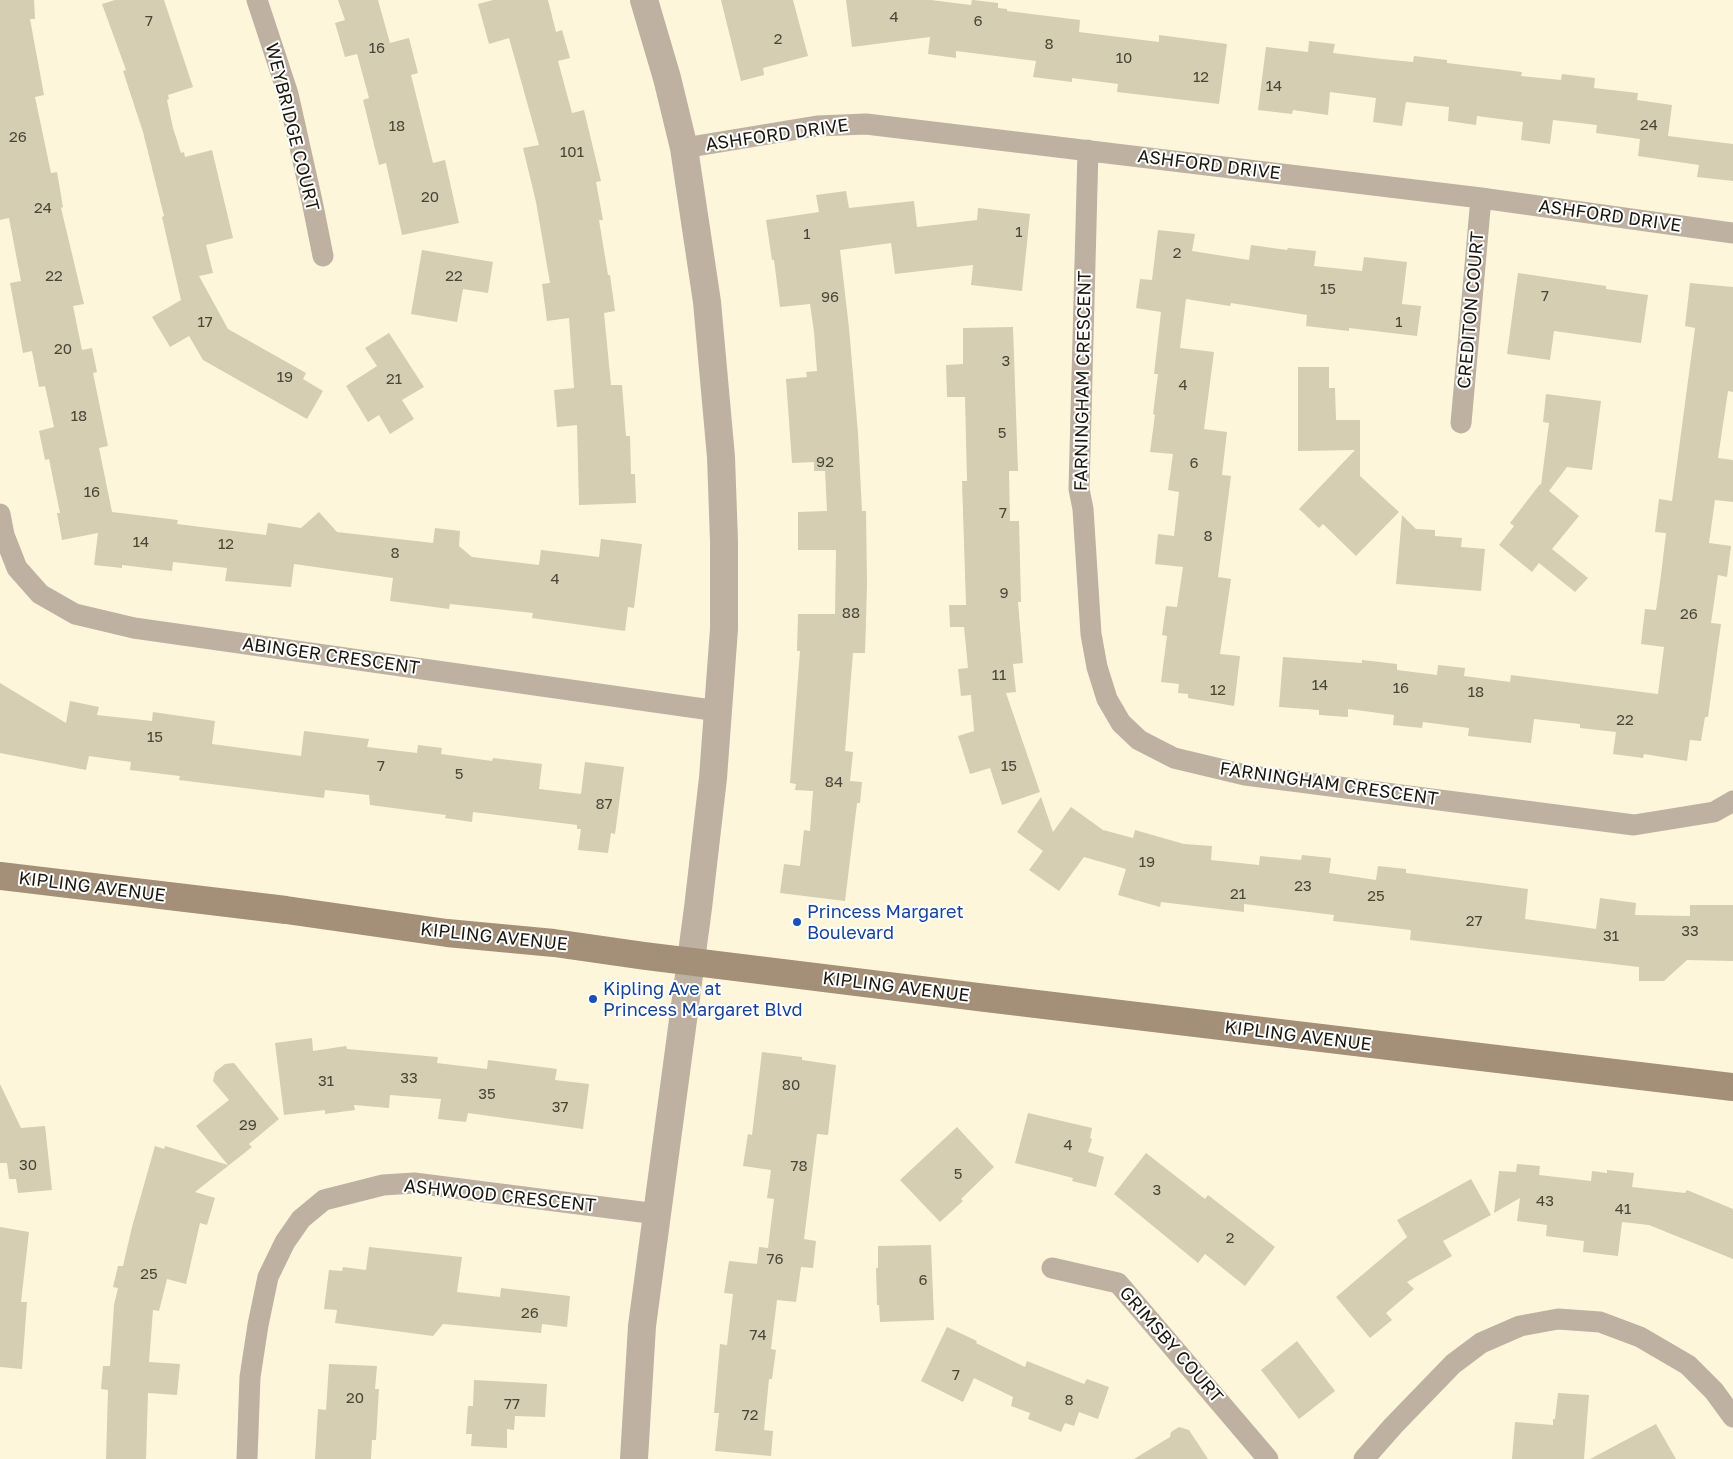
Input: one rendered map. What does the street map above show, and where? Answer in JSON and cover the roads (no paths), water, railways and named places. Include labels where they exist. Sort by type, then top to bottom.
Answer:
[{"type":"main road","name":"KIPLING AVENUE","points":[[0,876],[286,910],[447,933],[554,943],[1733,1087]]},
{"type":"street","name":"WEYBRIDGE COURT","points":[[257,0],[288,94],[323,256]]},
{"type":"street","points":[[634,1459],[642,1326],[691,961],[712,787],[724,619],[721,456],[707,302],[684,148],[667,78],[644,0]]},
{"type":"street","name":"ASHFORD DRIVE","points":[[684,148],[817,126],[866,124],[1481,198],[1733,234]]},
{"type":"street","name":"FARNINGHAM CRESCENT","points":[[1088,150],[1079,489],[1083,509],[1091,634],[1097,667],[1107,699],[1122,723],[1139,740],[1174,758],[1245,775],[1634,825],[1714,812],[1733,801]]},
{"type":"street","name":"CREDITON COURT","points":[[1461,422],[1481,198]]},
{"type":"street","name":"ABINGER CRESCENT","points":[[0,514],[4,535],[17,568],[40,594],[75,614],[134,628],[718,711]]},
{"type":"street","name":"ASHWOOD CRESCENT","points":[[247,1459],[250,1377],[268,1277],[286,1242],[301,1220],[324,1200],[383,1185],[414,1183],[657,1214]]},
{"type":"street","name":"GRIMSBY COURT","points":[[1052,1268],[1118,1283],[1268,1459]]},
{"type":"street","points":[[1364,1459],[1453,1364],[1481,1343],[1520,1326],[1558,1319],[1600,1322],[1640,1338],[1688,1365],[1714,1391],[1733,1417]]},
{"type":"place","name":"Princess Margaret Boulevard","points":[[797,922]]},
{"type":"place","name":"Kipling Ave at Princess Margaret Blvd","points":[[593,999]]}]
